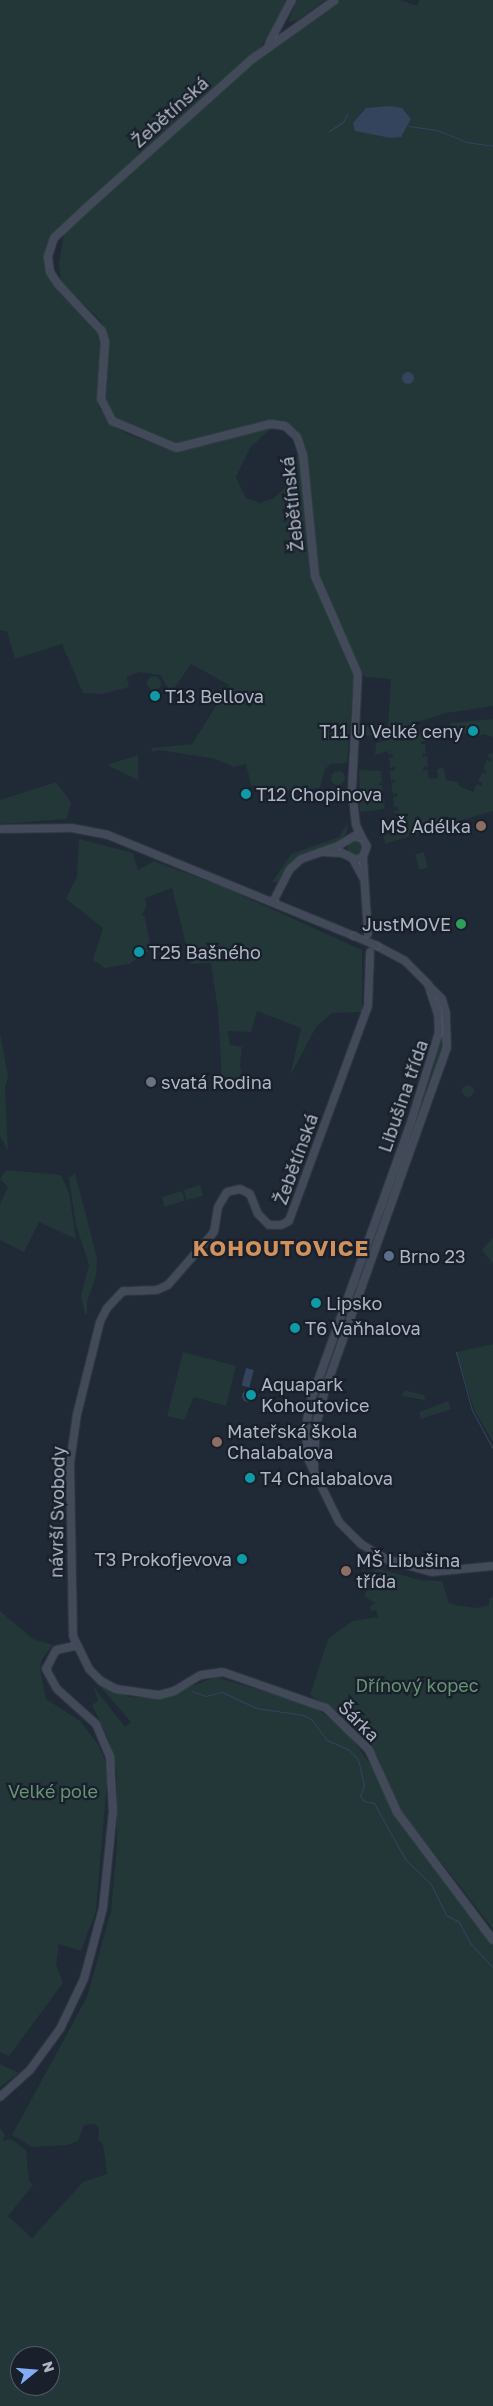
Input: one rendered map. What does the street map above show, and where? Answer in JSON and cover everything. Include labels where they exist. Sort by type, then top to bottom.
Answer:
[{"type":"street","points":[[265,48],[292,0]]},
{"type":"street","name":"Žebětínská","points":[[335,0],[265,48],[62,230],[50,246],[48,263],[58,284],[102,331],[105,342],[101,395],[112,421],[176,448],[270,424],[285,426],[297,437],[303,455],[315,576],[358,674],[352,773],[356,825],[362,838]]},
{"type":"street","name":"Žebětínská","points":[[352,836],[356,825]]},
{"type":"street","points":[[0,829],[72,828],[108,834],[377,946],[405,961],[430,988]]},
{"type":"street","points":[[273,902],[293,865],[304,857],[345,842],[352,836],[362,838],[367,846],[363,857],[368,934]]},
{"type":"street","points":[[345,842],[345,854]]},
{"type":"street","points":[[322,852],[345,854],[353,860],[364,880]]},
{"type":"street","points":[[353,860],[363,857]]},
{"type":"street","name":"Žebětínská","points":[[100,1322],[107,1308],[123,1292],[157,1290],[168,1285],[214,1232],[218,1207],[227,1192],[240,1189],[250,1194],[258,1214],[269,1224],[281,1225],[288,1221],[368,1006],[370,952]]},
{"type":"street","name":"Libušina třída","points":[[430,988],[438,1015],[437,1044],[310,1403],[306,1441],[307,1457],[314,1468],[322,1493],[339,1522],[362,1544],[386,1559],[432,1572],[493,1566]]},
{"type":"street","name":"Libušina třída","points":[[314,1468],[316,1426],[325,1390],[447,1048],[446,1014],[442,999],[430,988]]},
{"type":"street","name":"návrší Svobody","points":[[75,1646],[72,1627],[70,1463],[77,1414],[100,1322]]},
{"type":"street","points":[[0,2097],[30,2070],[60,2029],[84,1979],[103,1908],[113,1812],[110,1757],[96,1724],[57,1689],[46,1669],[56,1650],[75,1646]]},
{"type":"street","name":"Šárka","points":[[75,1646],[89,1670],[101,1681],[116,1689],[159,1696],[174,1691],[201,1675],[224,1672],[326,1708],[369,1750],[396,1812],[493,1940]]},
{"type":"green space","points":[[0,0],[288,0],[260,48],[59,228],[47,245],[45,257],[50,278],[99,332],[102,342],[97,396],[99,407],[109,423],[125,433],[175,452],[271,428],[250,448],[236,477],[246,498],[260,503],[274,498],[284,489],[299,451],[312,576],[354,671],[347,763],[331,764],[325,769],[320,788],[274,792],[251,785],[246,764],[234,767],[216,759],[159,750],[152,752],[151,748],[192,744],[229,685],[191,664],[171,693],[160,675],[139,672],[127,677],[129,687],[102,694],[83,693],[62,644],[15,659],[7,632],[0,630]]},
{"type":"green space","points":[[297,0],[325,0],[298,20],[288,22]]},
{"type":"green space","points":[[341,0],[400,0],[417,6],[419,0],[493,0],[493,706],[446,713],[375,736],[360,735],[361,726],[388,727],[391,679],[365,677],[320,582],[306,455],[300,435],[286,423],[269,421],[176,445],[114,418],[104,395],[107,335],[101,321],[61,282],[59,264],[64,233],[253,62]]},
{"type":"green space","points":[[154,676],[159,678],[161,683],[159,688],[154,690],[149,688],[147,683],[149,678]]},
{"type":"green space","points":[[493,719],[493,737],[485,734],[475,737],[477,730],[471,728],[468,734],[450,730],[450,723]]},
{"type":"green space","points":[[439,727],[441,739],[425,737],[425,741],[420,741],[422,745],[425,743],[426,754],[423,753],[422,757],[427,756],[428,767],[424,766],[423,770],[428,770],[429,779],[438,778],[437,769],[444,768],[446,780],[457,782],[459,786],[473,792],[477,784],[482,786],[482,782],[478,782],[482,772],[485,774],[487,772],[483,769],[487,759],[490,762],[492,759],[488,757],[489,753],[493,754],[493,811],[459,821],[456,828],[447,825],[385,844],[382,826],[386,825],[387,834],[396,833],[396,824],[400,823],[399,820],[395,822],[394,811],[399,810],[397,806],[394,808],[393,797],[398,796],[396,793],[393,795],[391,783],[396,782],[394,779],[391,781],[390,770],[394,771],[395,767],[390,768],[389,757],[392,758],[393,754],[388,754],[388,751],[375,755],[376,743]]},
{"type":"green space","points":[[138,755],[138,780],[109,766],[109,764]]},
{"type":"green space","points":[[359,770],[381,771],[382,782],[378,785],[382,785],[383,796],[379,798],[384,798],[385,809],[360,812]]},
{"type":"green space","points":[[338,771],[343,773],[345,778],[343,783],[338,785],[333,783],[331,778],[333,773]]},
{"type":"green space","points":[[56,782],[71,802],[67,819],[0,824],[0,800]]},
{"type":"green space","points":[[348,823],[347,833],[334,845],[300,854],[286,866],[278,882],[272,882],[291,854],[339,837]]},
{"type":"green space","points":[[79,839],[133,853],[138,870],[154,861],[225,888],[362,950],[362,1012],[332,1013],[316,1027],[290,1076],[301,1028],[257,1011],[251,1032],[228,1031],[230,1045],[242,1047],[240,1067],[245,1082],[255,1081],[254,1084],[222,1082],[218,1011],[211,963],[191,964],[172,888],[145,898],[147,906],[142,915],[145,917],[151,949],[129,964],[105,968],[93,960],[103,928],[66,899],[77,877]]},
{"type":"green space","points":[[355,839],[361,841],[363,847],[361,853],[355,855],[349,853],[347,847],[349,841]]},
{"type":"green space","points":[[424,852],[428,868],[419,870],[415,854]]},
{"type":"green space","points":[[441,1018],[445,1018],[445,1045],[418,1118],[441,1042]]},
{"type":"green space","points":[[0,1032],[8,1077],[5,1088],[8,1151],[0,1136]]},
{"type":"green space","points":[[470,1085],[473,1086],[473,1096],[466,1097],[463,1096],[462,1089],[463,1086]]},
{"type":"green space","points":[[408,1138],[412,1139],[383,1214],[381,1213]]},
{"type":"green space","points":[[6,1170],[61,1175],[69,1193],[76,1239],[39,1222],[24,1252],[0,1240],[0,1204],[8,1187],[0,1179]]},
{"type":"green space","points":[[75,1173],[97,1258],[96,1276],[87,1302],[87,1314],[85,1314],[81,1296],[89,1265],[76,1225],[69,1178]]},
{"type":"green space","points":[[200,1185],[203,1196],[186,1200],[184,1190]]},
{"type":"green space","points":[[182,1191],[185,1201],[165,1207],[162,1197]]},
{"type":"green space","points":[[493,1237],[493,1264],[482,1250]]},
{"type":"green space","points":[[357,1278],[361,1280],[345,1310],[342,1308]]},
{"type":"green space","points":[[493,1344],[493,1442],[474,1410],[456,1352]]},
{"type":"green space","points":[[183,1352],[236,1366],[226,1406],[194,1397],[184,1420],[167,1416]]},
{"type":"green space","points":[[328,1364],[313,1426],[311,1460],[310,1420]]},
{"type":"green space","points":[[404,1390],[424,1395],[425,1400],[402,1396]]},
{"type":"green space","points":[[448,1401],[451,1409],[421,1419],[419,1412]]},
{"type":"green space","name":"Dřínový kopec","points":[[376,1568],[420,1580],[442,1581],[449,1603],[455,1605],[478,1608],[489,1605],[489,1599],[493,1597],[493,1929],[393,1800],[378,1757],[343,1715],[310,1695],[328,1639],[352,1621],[378,1617],[376,1610],[371,1611],[370,1607],[375,1603],[364,1596]]},
{"type":"green space","name":"Velké pole","points":[[0,1611],[33,1639],[53,1645],[42,1659],[40,1669],[46,1699],[80,1721],[97,1743],[105,1760],[107,1781],[96,1911],[81,1951],[59,1944],[56,1964],[63,1983],[9,2056],[0,2052]]},
{"type":"green space","points":[[216,1677],[315,1707],[348,1733],[373,1768],[395,1815],[493,1944],[493,2406],[0,2406],[0,2128],[5,2135],[3,2141],[11,2139],[26,2150],[29,2181],[33,2185],[8,2216],[32,2238],[83,2182],[107,2174],[103,2144],[98,2140],[99,2129],[95,2124],[84,2125],[78,2141],[68,2145],[32,2147],[12,2135],[87,1997],[111,1911],[117,1846],[117,1774],[108,1738],[92,1705],[98,1701],[93,1686],[125,1727],[131,1722],[97,1683],[129,1697],[160,1698]]},
{"type":"green space","points":[[0,2064],[19,2073],[0,2087]]},
{"type":"water","points":[[390,106],[402,108],[411,119],[401,137],[391,138],[355,131],[353,123],[366,108]]},
{"type":"water","points":[[406,372],[410,372],[414,378],[410,384],[406,384],[402,380],[402,376]]},
{"type":"water","points":[[246,1368],[254,1370],[249,1387],[242,1385]]},
{"type":"water","points":[[246,1390],[250,1390],[254,1396],[250,1402],[246,1402],[242,1398],[242,1394]]},
{"type":"waterway","points":[[329,131],[343,122],[347,114]]},
{"type":"waterway","points":[[409,126],[437,130],[466,142],[493,146]]},
{"type":"waterway","points":[[456,1352],[472,1410],[493,1449]]},
{"type":"waterway","points":[[192,1691],[206,1696],[222,1692],[256,1708],[303,1715],[311,1719],[327,1740],[349,1750],[358,1759],[364,1785],[360,1796],[364,1801],[374,1803],[405,1859],[431,1884],[446,1915],[459,1922],[470,1943],[493,1968]]},
{"type":"place","name":"T13 Bellova","points":[[155,696]]},
{"type":"place","name":"T11 U Velké ceny","points":[[473,731]]},
{"type":"place","name":"T12 Chopinova","points":[[246,794]]},
{"type":"place","name":"MŠ Adélka","points":[[481,826]]},
{"type":"place","name":"JustMOVE","points":[[461,924]]},
{"type":"place","name":"T25 Bašného","points":[[139,952]]},
{"type":"place","name":"svatá Rodina","points":[[151,1082]]},
{"type":"place","name":"Brno 23","points":[[389,1256]]},
{"type":"place","name":"Lipsko","points":[[316,1303]]},
{"type":"place","name":"T6 Vaňhalova","points":[[295,1328]]},
{"type":"place","name":"Aquapark Kohoutovice","points":[[251,1395]]},
{"type":"place","name":"Mateřská škola Chalabalova","points":[[217,1442]]},
{"type":"place","name":"T4 Chalabalova","points":[[250,1478]]},
{"type":"place","name":"T3 Prokofjevova","points":[[242,1559]]},
{"type":"place","name":"MŠ Libušina třída","points":[[346,1571]]},
{"type":"district","name":"KOHOUTOVICE","points":[[281,1248]]}]
